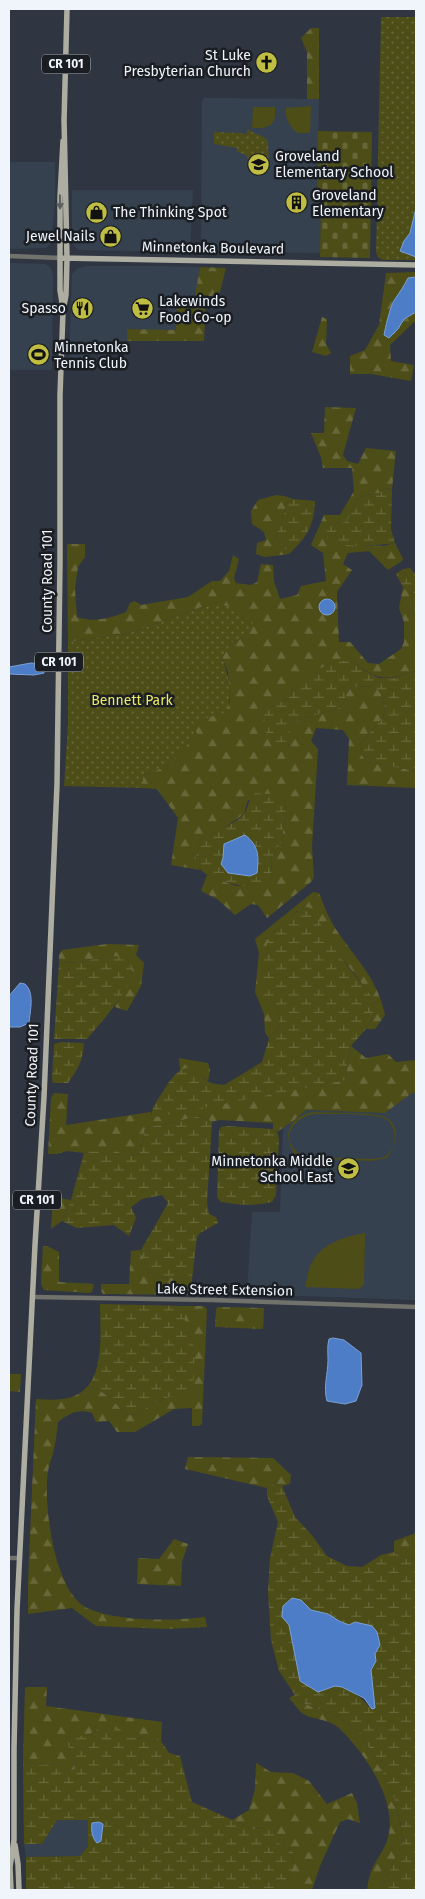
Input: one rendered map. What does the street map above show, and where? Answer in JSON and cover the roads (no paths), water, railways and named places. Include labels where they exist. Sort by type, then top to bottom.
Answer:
[{"type":"main road","name":"County Road 101","points":[[11,1890],[10,1867],[14,1840],[14,1716],[20,1558],[44,1097],[57,784],[60,563],[59,424],[63,311],[60,294],[64,258],[60,197],[67,9]]},
{"type":"main road","name":"Minnetonka Boulevard","points":[[64,258],[416,265]]},
{"type":"main road","name":"County Road 101","points":[[14,1840],[18,1864],[19,1890]]},
{"type":"street","name":"Minnetonka Boulevard","points":[[9,256],[64,258]]},
{"type":"street","name":"Lake Street Extension","points":[[33,1297],[416,1307]]},
{"type":"street","points":[[9,1558],[20,1558]]},
{"type":"water","points":[[416,208],[416,257],[400,251],[410,233]]},
{"type":"water","points":[[416,277],[416,312],[404,319],[389,338],[384,335],[393,301],[408,278]]},
{"type":"water","points":[[327,599],[335,607],[327,615],[319,607]]},
{"type":"water","points":[[31,663],[43,664],[44,673],[34,675],[9,674],[9,667]]},
{"type":"water","points":[[245,835],[253,843],[257,852],[257,873],[250,876],[228,873],[221,864],[224,844]]},
{"type":"water","points":[[20,983],[25,984],[30,992],[29,1023],[20,1027],[9,1027],[9,996]]},
{"type":"water","points":[[329,1339],[344,1340],[361,1353],[362,1385],[356,1401],[345,1404],[327,1401],[326,1396],[328,1344]]},
{"type":"water","points":[[292,1598],[301,1600],[311,1610],[328,1614],[349,1625],[355,1622],[372,1626],[377,1632],[380,1645],[375,1654],[376,1661],[371,1670],[375,1708],[372,1709],[364,1698],[342,1687],[335,1686],[318,1692],[300,1681],[289,1625],[282,1617],[283,1606]]},
{"type":"water","points":[[99,1822],[103,1824],[101,1841],[97,1843],[93,1836],[92,1823]]},
{"type":"place","name":"St Luke Presbyterian Church","points":[[267,63]]},
{"type":"place","name":"Groveland Elementary School","points":[[259,164]]},
{"type":"place","name":"Groveland Elementary","points":[[296,203]]},
{"type":"place","name":"The Thinking Spot","points":[[97,212]]},
{"type":"place","name":"Jewel Nails","points":[[111,236]]},
{"type":"place","name":"Spasso","points":[[82,308]]},
{"type":"place","name":"Lakewinds Food Co-op","points":[[143,309]]},
{"type":"place","name":"Minnetonka Tennis Club","points":[[38,355]]},
{"type":"place","name":"Minnetonka Middle School East","points":[[349,1169]]},
{"type":"park label","name":"Bennett Park","points":[[132,700]]}]
